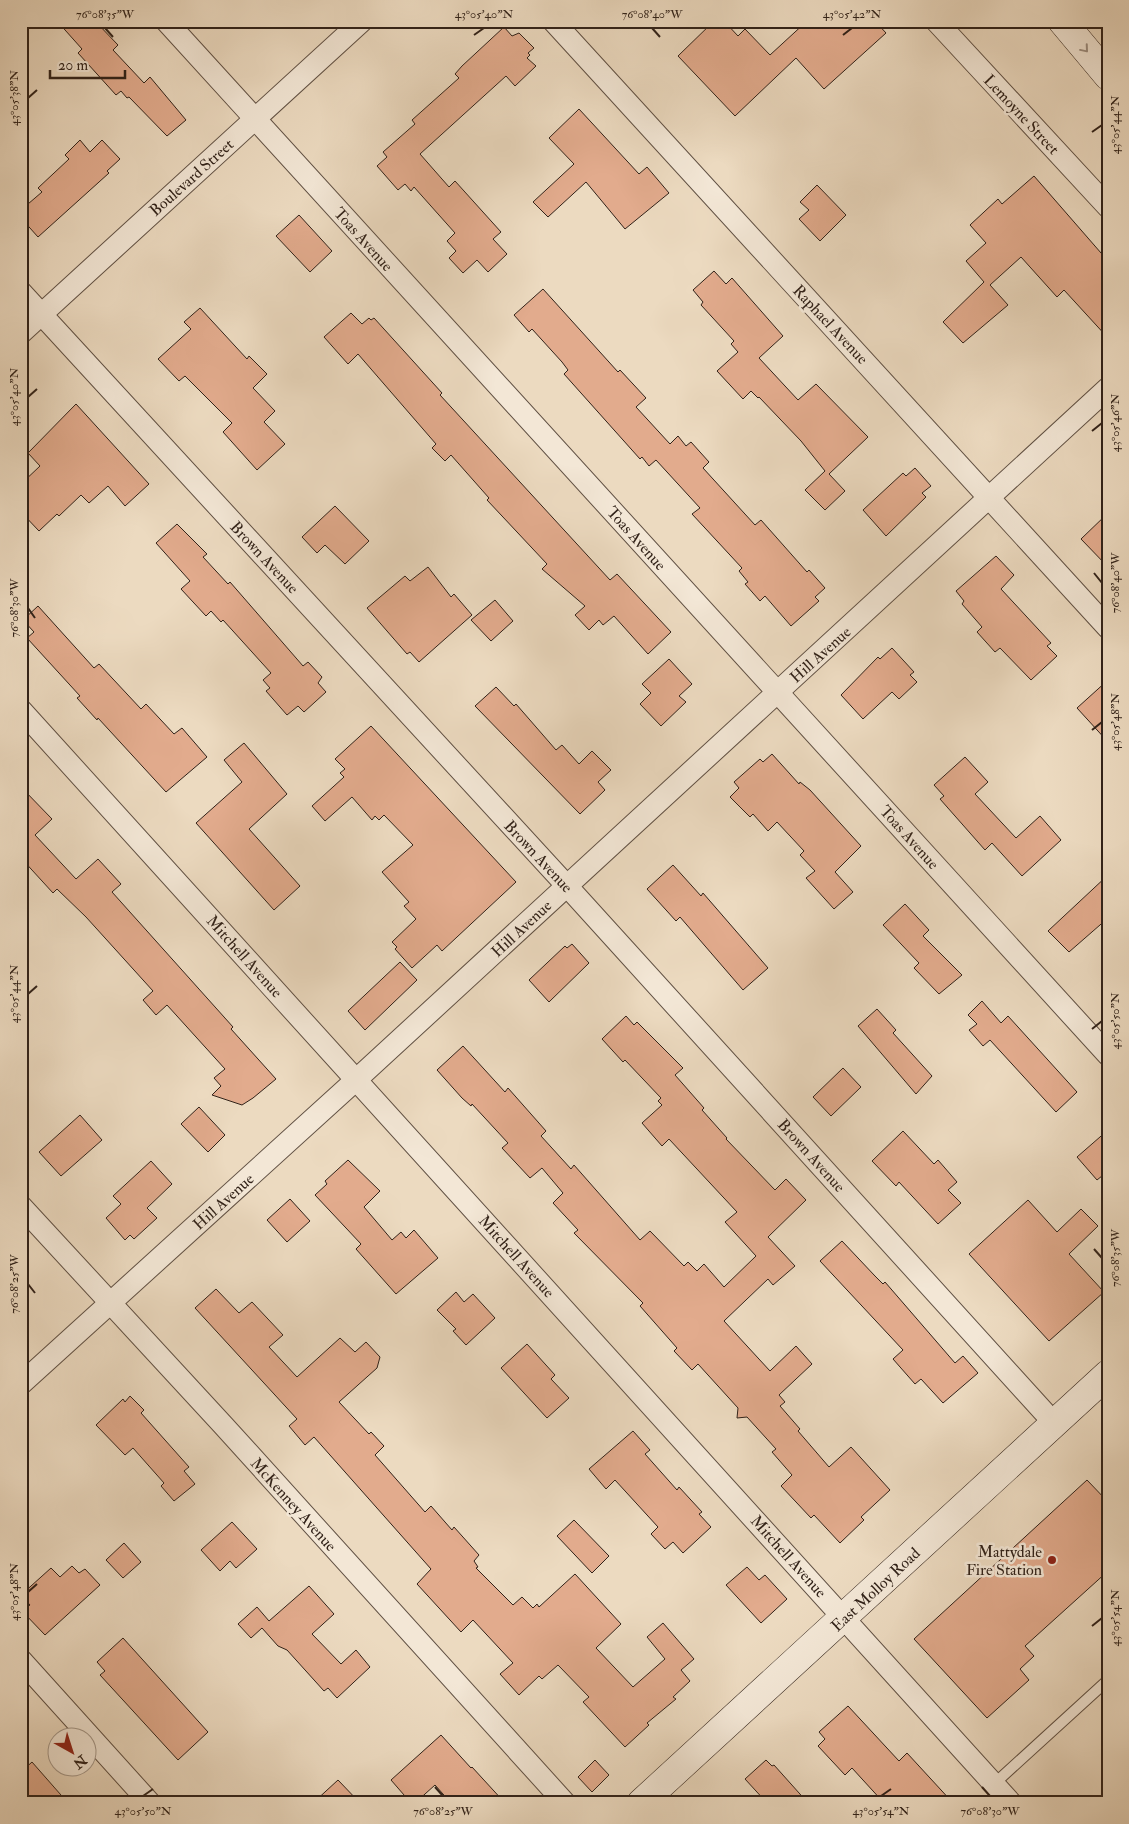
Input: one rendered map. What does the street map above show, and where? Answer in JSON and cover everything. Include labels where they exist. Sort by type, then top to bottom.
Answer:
[{"type":"street","name":"Toas Avenue","points":[[166,21],[1108,1055]]},
{"type":"street","name":"Boulevard Street","points":[[21,333],[362,21]]},
{"type":"street","name":"Raphael Avenue","points":[[553,21],[1108,628]]},
{"type":"street","name":"Lemoyne Street","points":[[936,21],[1108,207]]},
{"type":"street","points":[[1062,21],[1108,76]]},
{"type":"street","name":"Brown Avenue","points":[[21,292],[567,886],[1054,1423]]},
{"type":"street","name":"Hill Avenue","points":[[21,1384],[357,1079],[1108,388]]},
{"type":"street","name":"Mitchell Avenue","points":[[21,710],[844,1617],[999,1795]]},
{"type":"street","name":"McKenney Avenue","points":[[21,1206],[564,1803]]},
{"type":"street","name":"East Molloy Road","points":[[641,1803],[1054,1423],[1104,1386]]},
{"type":"street","points":[[21,1660],[150,1803]]},
{"type":"lane","points":[[999,1795],[1108,1680]]},
{"type":"building","points":[[57,21],[95,21],[118,45],[113,50],[144,83],[150,77],[186,120],[167,136],[129,97],[127,98],[121,91],[116,95],[78,53],[82,49]]},
{"type":"building","points":[[714,21],[724,21],[738,36],[745,29],[770,55],[807,21],[875,21],[886,33],[824,89],[796,58],[735,116],[678,56]]},
{"type":"building","points":[[504,27],[512,36],[519,33],[534,48],[528,53],[530,55],[527,58],[536,66],[515,86],[506,76],[420,154],[449,187],[455,181],[501,232],[493,239],[507,254],[488,272],[477,260],[463,273],[449,258],[456,251],[447,241],[455,233],[414,187],[411,191],[405,184],[398,190],[377,166],[387,157],[383,152],[415,124],[412,120],[459,78],[455,74],[462,66]]},
{"type":"building","points":[[579,109],[639,174],[647,167],[669,193],[625,229],[586,182],[548,217],[533,202],[574,164],[549,138]]},
{"type":"building","points":[[80,140],[90,152],[102,140],[120,159],[107,171],[109,173],[38,237],[21,218],[21,210],[42,192],[38,188],[69,159],[65,155]]},
{"type":"building","points":[[1034,176],[1108,261],[1108,338],[1064,290],[1057,297],[1021,257],[990,285],[1008,305],[963,343],[943,322],[984,282],[966,261],[986,243],[970,225],[998,199],[1002,204]]},
{"type":"building","points":[[817,185],[846,215],[820,241],[799,219],[809,210],[800,202]]},
{"type":"building","points":[[299,215],[332,251],[310,272],[276,236]]},
{"type":"building","points":[[714,271],[726,284],[732,278],[783,336],[759,358],[798,400],[816,384],[868,437],[829,474],[845,491],[825,510],[805,490],[825,471],[801,441],[759,397],[751,391],[743,399],[717,371],[738,352],[731,344],[734,341],[701,305],[703,302],[693,290]]},
{"type":"building","points":[[543,289],[618,372],[620,370],[646,398],[636,407],[670,444],[678,436],[686,446],[691,442],[709,462],[703,468],[755,525],[761,520],[807,572],[809,570],[825,588],[815,597],[819,601],[791,626],[765,596],[760,601],[745,584],[748,582],[739,571],[742,568],[692,514],[700,508],[656,460],[649,466],[642,457],[640,459],[564,374],[568,370],[562,362],[532,329],[529,332],[514,315]]},
{"type":"building","points":[[200,308],[247,359],[249,356],[267,374],[253,388],[275,411],[264,422],[285,444],[257,470],[223,432],[232,423],[185,376],[179,381],[158,359],[191,329],[184,322]]},
{"type":"building","points":[[351,313],[362,324],[369,318],[371,320],[374,318],[442,393],[440,395],[610,580],[617,574],[671,632],[648,654],[614,616],[603,625],[599,620],[589,630],[575,615],[585,606],[542,569],[547,564],[487,500],[489,498],[451,455],[445,461],[432,448],[436,444],[358,354],[348,364],[324,337]]},
{"type":"building","points":[[76,404],[149,484],[125,506],[108,486],[89,503],[81,495],[59,516],[57,514],[39,531],[21,512],[21,484],[40,466],[28,453]]},
{"type":"building","points":[[915,468],[931,486],[922,493],[926,497],[886,536],[863,510],[903,473],[906,476]]},
{"type":"building","points":[[335,506],[369,541],[345,564],[325,545],[317,553],[302,537]]},
{"type":"building","points":[[1108,513],[1108,567],[1081,539]]},
{"type":"building","points":[[177,524],[207,554],[203,557],[228,584],[230,582],[303,666],[308,662],[322,677],[318,683],[326,692],[304,712],[298,706],[287,715],[266,691],[270,688],[263,680],[271,673],[223,620],[221,622],[211,611],[206,616],[181,589],[190,581],[156,543]]},
{"type":"building","points":[[996,556],[1014,575],[1001,589],[1051,643],[1047,646],[1057,656],[1031,680],[1000,648],[995,652],[977,632],[982,627],[962,604],[964,601],[956,591]]},
{"type":"building","points":[[428,567],[451,597],[454,594],[472,615],[419,662],[410,652],[407,654],[367,608],[405,576],[410,581]]},
{"type":"building","points":[[495,600],[513,621],[491,641],[471,620]]},
{"type":"building","points":[[38,606],[94,668],[99,664],[141,709],[146,704],[174,734],[182,728],[207,757],[166,792],[77,698],[80,696],[27,638],[34,632],[23,620]]},
{"type":"building","points":[[892,648],[914,672],[910,675],[917,682],[899,699],[892,692],[863,719],[841,695],[878,657],[880,659]]},
{"type":"building","points":[[669,659],[692,684],[679,696],[686,702],[661,726],[640,704],[651,693],[642,684]]},
{"type":"building","points":[[1108,680],[1108,742],[1077,708]]},
{"type":"building","points":[[496,687],[514,706],[516,704],[556,750],[562,745],[579,764],[592,751],[611,770],[598,782],[605,790],[580,814],[475,706]]},
{"type":"building","points":[[371,726],[516,882],[442,951],[437,945],[412,968],[395,949],[397,947],[392,942],[416,919],[404,906],[409,902],[382,872],[413,845],[384,815],[379,820],[375,816],[372,820],[352,797],[325,821],[312,806],[344,777],[340,773],[345,769],[335,759]]},
{"type":"building","points":[[244,743],[287,794],[249,829],[300,886],[274,910],[196,823],[242,782],[224,760]]},
{"type":"building","points":[[772,754],[799,784],[800,782],[810,790],[861,846],[835,872],[853,892],[834,909],[806,878],[815,871],[800,855],[804,851],[777,822],[768,831],[753,814],[750,817],[730,797],[739,788],[734,782],[760,759],[763,762]]},
{"type":"building","points":[[965,757],[988,782],[975,794],[1016,838],[1040,816],[1061,840],[1022,876],[992,843],[985,850],[940,799],[944,796],[934,785]]},
{"type":"building","points":[[21,787],[52,819],[35,835],[76,879],[98,859],[121,884],[112,892],[233,1027],[231,1029],[276,1079],[253,1098],[242,1105],[212,1095],[221,1086],[214,1078],[225,1069],[167,1005],[156,1015],[143,1000],[153,991],[86,917],[57,889],[53,893],[21,858]]},
{"type":"building","points":[[673,865],[701,896],[703,893],[768,968],[743,990],[680,917],[676,921],[647,889]]},
{"type":"building","points":[[1108,875],[1108,918],[1069,952],[1048,931]]},
{"type":"building","points":[[905,904],[929,930],[923,936],[962,975],[939,994],[914,968],[919,963],[883,925]]},
{"type":"building","points":[[572,944],[589,963],[549,1002],[529,980],[565,946],[567,948]]},
{"type":"building","points":[[400,962],[417,980],[365,1030],[348,1011]]},
{"type":"building","points":[[982,1001],[1001,1023],[1008,1016],[1077,1092],[1056,1112],[990,1040],[983,1046],[969,1030],[977,1024],[968,1015]]},
{"type":"building","points":[[877,1009],[896,1030],[893,1033],[932,1076],[916,1094],[858,1026]]},
{"type":"building","points":[[626,1016],[634,1025],[637,1022],[683,1068],[675,1075],[704,1108],[702,1110],[726,1139],[775,1190],[786,1179],[806,1200],[768,1237],[795,1266],[773,1285],[768,1279],[724,1321],[770,1371],[796,1346],[812,1364],[779,1395],[785,1402],[780,1406],[800,1429],[798,1431],[829,1467],[851,1447],[890,1490],[861,1517],[864,1520],[840,1543],[814,1515],[811,1518],[781,1486],[792,1475],[772,1452],[776,1449],[747,1417],[737,1418],[738,1408],[698,1364],[692,1370],[674,1351],[677,1348],[640,1306],[643,1303],[574,1233],[578,1230],[553,1203],[563,1193],[542,1168],[530,1178],[502,1148],[508,1143],[472,1104],[471,1106],[462,1098],[437,1070],[463,1046],[505,1092],[508,1088],[546,1131],[541,1136],[571,1169],[574,1165],[640,1240],[650,1231],[684,1266],[688,1262],[697,1271],[704,1264],[724,1287],[756,1256],[725,1222],[737,1212],[669,1139],[662,1146],[642,1123],[662,1105],[658,1101],[661,1098],[602,1039]]},
{"type":"building","points":[[843,1068],[861,1087],[831,1116],[813,1097]]},
{"type":"building","points":[[199,1107],[225,1135],[208,1152],[181,1124]]},
{"type":"building","points":[[80,1115],[102,1140],[61,1176],[39,1152]]},
{"type":"building","points":[[1108,1130],[1108,1171],[1097,1180],[1077,1157]]},
{"type":"building","points":[[903,1131],[934,1164],[938,1160],[957,1182],[948,1190],[961,1203],[938,1224],[899,1182],[896,1186],[872,1161]]},
{"type":"building","points":[[348,1160],[380,1191],[364,1207],[392,1240],[401,1232],[406,1238],[414,1230],[438,1258],[396,1294],[356,1249],[361,1244],[315,1195],[327,1184],[325,1181]]},
{"type":"building","points":[[151,1161],[172,1184],[147,1208],[157,1218],[134,1239],[130,1235],[125,1240],[106,1218],[121,1204],[113,1196]]},
{"type":"building","points":[[290,1199],[310,1221],[287,1242],[267,1220]]},
{"type":"building","points":[[1028,1200],[1057,1232],[1081,1209],[1098,1226],[1069,1254],[1104,1292],[1049,1341],[969,1254]]},
{"type":"building","points":[[842,1241],[883,1284],[885,1282],[955,1363],[963,1356],[978,1373],[943,1403],[921,1379],[915,1384],[893,1359],[903,1350],[820,1261]]},
{"type":"building","points":[[216,1289],[239,1313],[252,1302],[283,1335],[269,1347],[297,1377],[340,1338],[355,1352],[366,1342],[380,1357],[377,1368],[339,1402],[369,1434],[371,1432],[384,1446],[375,1455],[425,1512],[431,1506],[452,1530],[454,1527],[479,1555],[474,1561],[478,1567],[476,1568],[513,1605],[522,1597],[533,1608],[537,1604],[539,1607],[575,1574],[621,1624],[596,1648],[633,1687],[665,1659],[647,1637],[663,1623],[694,1659],[681,1670],[690,1681],[673,1697],[676,1699],[647,1723],[649,1725],[625,1747],[583,1702],[589,1697],[558,1665],[542,1679],[539,1676],[519,1695],[500,1674],[513,1663],[473,1620],[461,1632],[417,1584],[431,1569],[314,1437],[305,1445],[289,1426],[297,1419],[195,1308]]},
{"type":"building","points":[[456,1292],[464,1302],[473,1294],[495,1318],[466,1345],[453,1331],[456,1329],[437,1310]]},
{"type":"building","points":[[527,1344],[555,1375],[551,1379],[569,1398],[547,1418],[501,1368]]},
{"type":"building","points":[[130,1396],[144,1410],[141,1413],[189,1467],[184,1471],[195,1484],[174,1501],[161,1486],[164,1483],[133,1448],[125,1455],[96,1425],[123,1399],[125,1402]]},
{"type":"building","points":[[633,1431],[650,1450],[645,1454],[677,1490],[679,1487],[702,1512],[699,1514],[711,1527],[683,1553],[673,1542],[665,1549],[651,1534],[658,1527],[615,1480],[606,1489],[589,1469]]},
{"type":"building","points":[[1087,1480],[1108,1502],[1108,1571],[1025,1646],[1034,1656],[1020,1669],[1029,1680],[987,1718],[914,1639]]},
{"type":"building","points":[[574,1520],[609,1556],[592,1573],[557,1536]]},
{"type":"building","points":[[232,1522],[257,1549],[236,1568],[230,1561],[220,1571],[201,1550]]},
{"type":"building","points":[[124,1543],[141,1562],[123,1578],[106,1560]]},
{"type":"building","points":[[72,1566],[79,1573],[85,1569],[100,1585],[45,1635],[22,1611],[30,1605],[21,1595],[51,1568],[60,1577]]},
{"type":"building","points":[[747,1567],[759,1580],[765,1575],[787,1599],[761,1623],[726,1585]]},
{"type":"building","points":[[309,1586],[334,1614],[312,1634],[341,1664],[356,1650],[370,1667],[337,1698],[328,1688],[324,1691],[287,1650],[278,1646],[262,1628],[251,1638],[238,1624],[257,1607],[269,1621]]},
{"type":"building","points":[[123,1638],[208,1732],[178,1760],[100,1675],[105,1671],[97,1662]]},
{"type":"building","points":[[848,1706],[899,1761],[907,1753],[953,1803],[884,1803],[852,1768],[845,1775],[818,1746],[825,1739],[819,1732]]},
{"type":"building","points":[[441,1735],[505,1803],[451,1803],[435,1785],[415,1803],[411,1803],[391,1780]]},
{"type":"building","points":[[595,1760],[609,1775],[592,1792],[578,1777]]},
{"type":"building","points":[[766,1760],[772,1766],[774,1765],[808,1803],[767,1803],[745,1779]]},
{"type":"building","points":[[32,1762],[68,1803],[30,1803],[21,1794],[21,1772]]},
{"type":"building","points":[[338,1780],[360,1803],[313,1803]]},
{"type":"place","name":"Mattydale Fire Station","points":[[1052,1560]]}]
